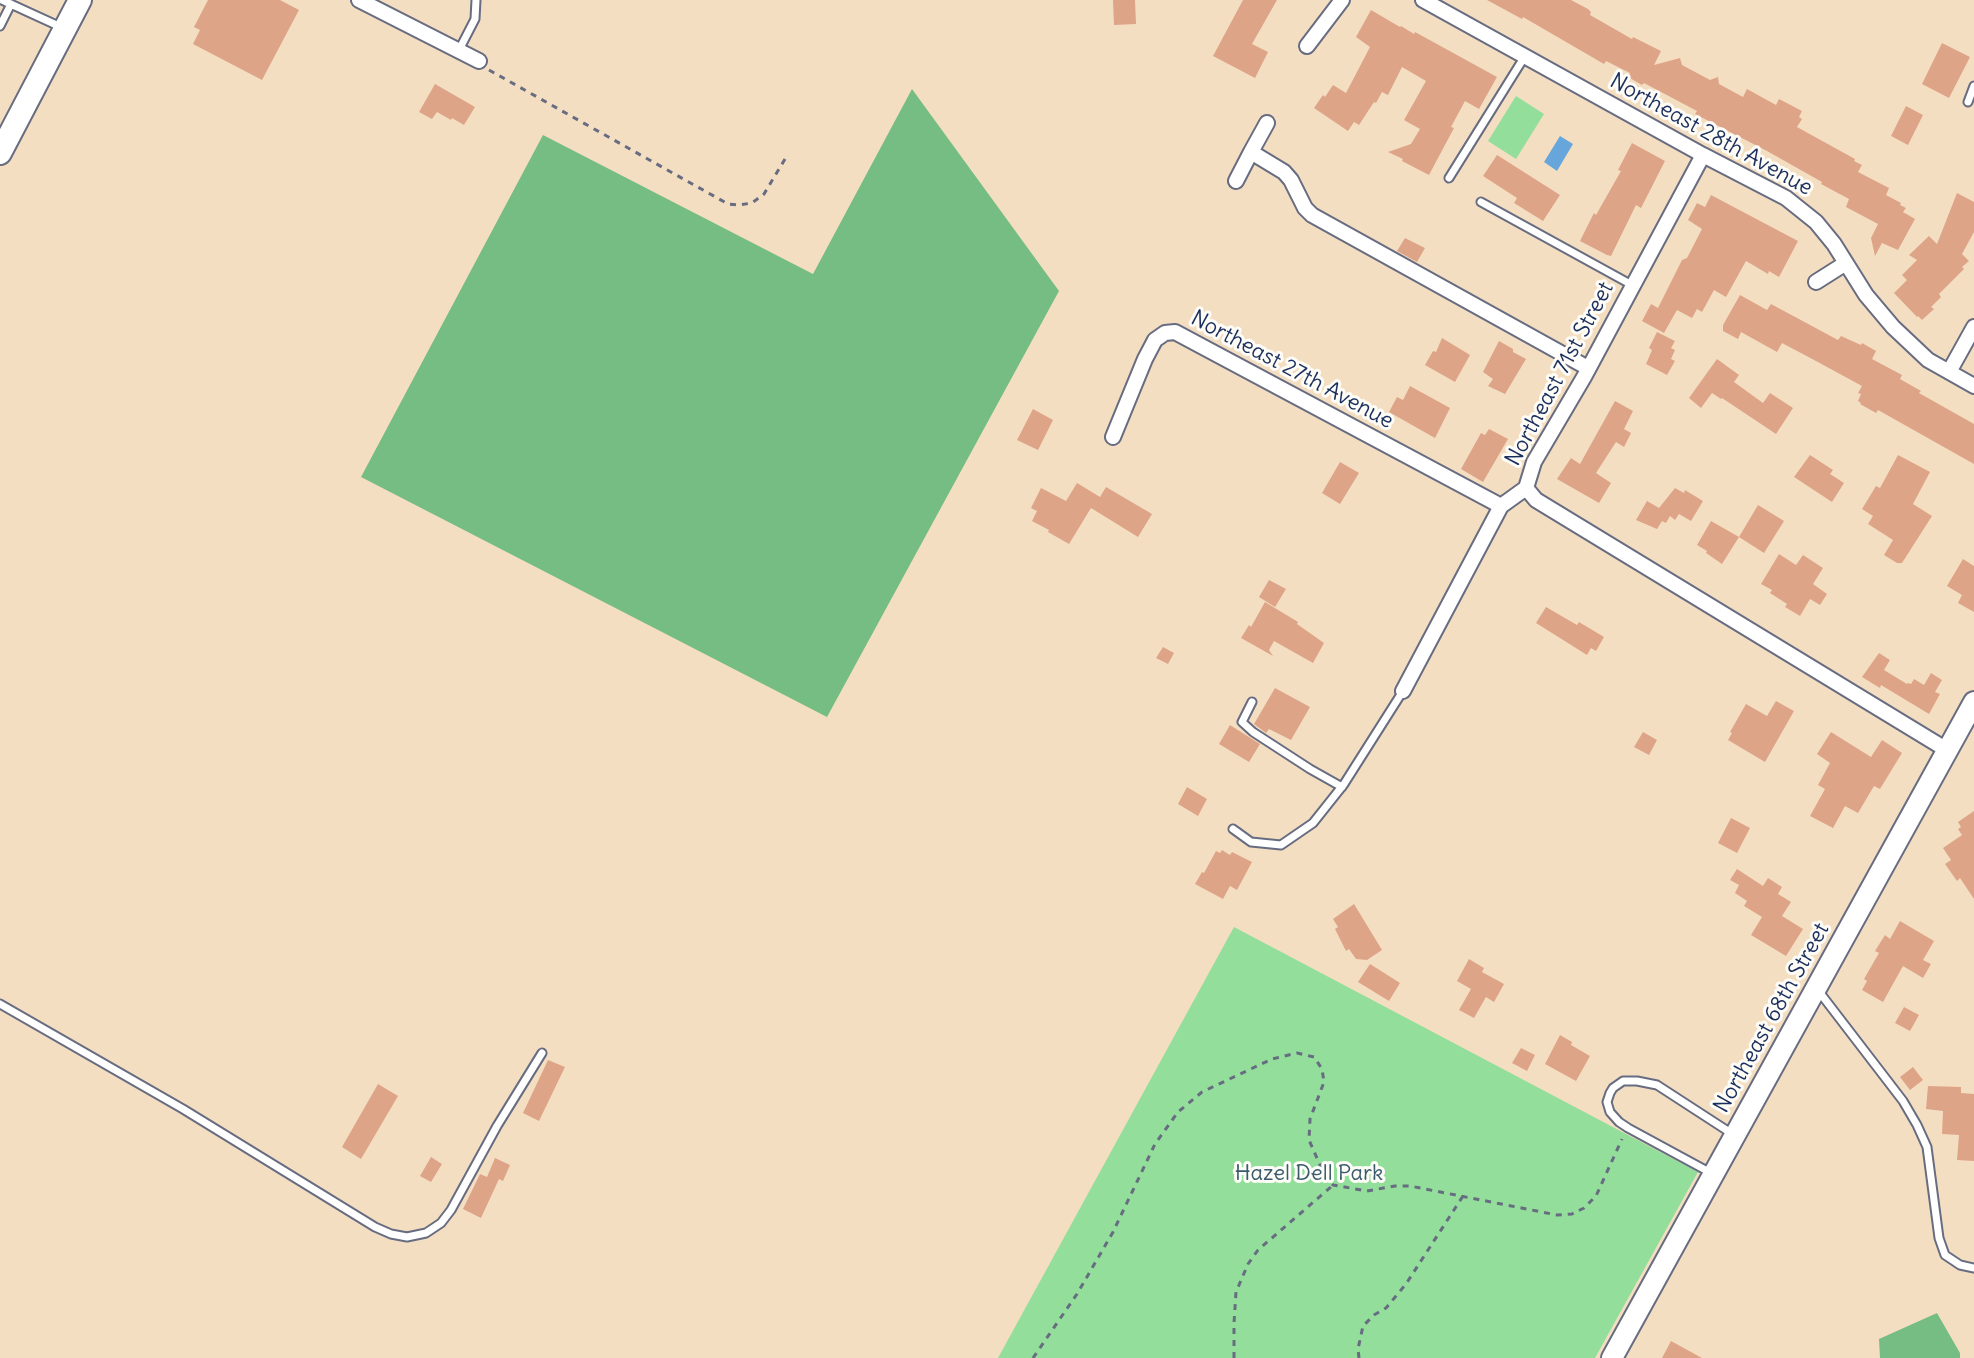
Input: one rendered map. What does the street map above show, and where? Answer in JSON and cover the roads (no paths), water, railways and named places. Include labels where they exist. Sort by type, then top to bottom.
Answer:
[{"type":"main road","points":[[0,153],[80,0]]},
{"type":"street","points":[[359,0],[479,61]]},
{"type":"street","points":[[1307,46],[1342,0]]},
{"type":"street","name":"Northeast 28th Avenue","points":[[1423,0],[1786,198],[1816,222],[1866,295],[1893,327],[1928,360],[1974,386]]},
{"type":"street","points":[[1236,181],[1267,123]]},
{"type":"street","points":[[1251,152],[1284,172],[1305,208],[1319,220],[1588,368]]},
{"type":"street","name":"Northeast 71st Street","points":[[1403,691],[1501,506],[1526,488],[1534,462],[1703,155]]},
{"type":"street","points":[[1816,282],[1846,263]]},
{"type":"street","points":[[1949,372],[1974,327]]},
{"type":"street","name":"Northeast 27th Avenue","points":[[1113,437],[1155,340],[1165,333],[1175,332],[1501,506]]},
{"type":"street","points":[[1526,488],[1536,500],[1947,750]]},
{"type":"street","name":"Northeast 68th Street","points":[[1612,1358],[1974,702]]},
{"type":"lane","points":[[2,0],[65,29]]},
{"type":"lane","points":[[459,51],[475,19],[476,0]]},
{"type":"lane","points":[[0,26],[11,4]]},
{"type":"lane","points":[[1449,178],[1525,56]]},
{"type":"lane","points":[[1968,102],[1974,86]]},
{"type":"lane","points":[[1481,202],[1632,285]]},
{"type":"lane","points":[[1233,829],[1251,842],[1281,845],[1313,823],[1342,787],[1403,691]]},
{"type":"lane","points":[[1252,702],[1242,722],[1342,787]]},
{"type":"lane","points":[[1816,988],[1903,1101],[1917,1125],[1927,1147],[1939,1238],[1945,1255],[1960,1265],[1974,1268]]},
{"type":"lane","points":[[0,1004],[183,1109],[375,1227],[407,1237],[426,1233],[441,1223],[451,1210],[542,1053]]},
{"type":"lane","points":[[1713,1174],[1628,1128],[1610,1112],[1608,1097],[1613,1088],[1623,1081],[1649,1083],[1734,1135]]},
{"type":"water","points":[[1560,136],[1573,144],[1557,171],[1544,162]]},
{"type":"park label","name":"Hazel Dell Park","points":[[1309,1174]]}]
